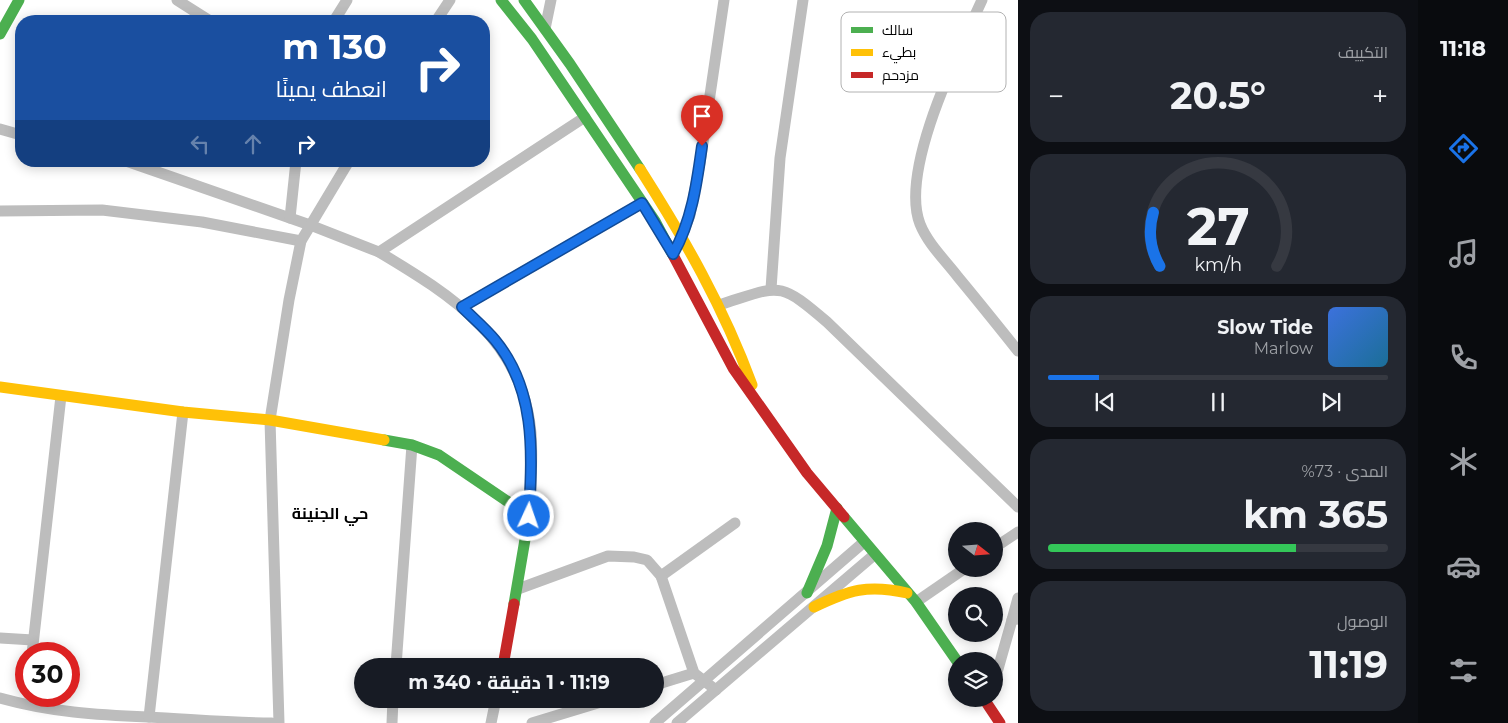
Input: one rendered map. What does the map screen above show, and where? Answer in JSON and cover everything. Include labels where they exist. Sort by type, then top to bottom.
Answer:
[{"type":"street","points":[[0,34],[19,0]]},
{"type":"street","points":[[177,0],[196,15]]},
{"type":"street","points":[[338,15],[347,0]]},
{"type":"street","points":[[440,15],[450,0]]},
{"type":"street","points":[[501,0],[532,39],[642,203],[673,254],[733,368],[807,473],[874,555],[916,602],[952,652]]},
{"type":"street","points":[[524,0],[611,126],[682,238],[719,305],[745,364],[758,404]]},
{"type":"street","points":[[545,29],[551,0]]},
{"type":"street","points":[[673,254],[682,238],[700,163],[724,0]]},
{"type":"street","points":[[771,289],[780,158],[803,0]]},
{"type":"street","points":[[977,12],[982,0]]},
{"type":"street","points":[[943,92],[935,110],[919,165],[917,212],[921,225],[934,247],[1018,351]]},
{"type":"street","points":[[379,252],[585,117]]},
{"type":"street","points":[[0,129],[15,133]]},
{"type":"street","points":[[154,167],[379,252],[420,277],[462,307],[495,340],[519,380],[527,406],[531,432],[529,516],[518,589],[505,658]]},
{"type":"street","points":[[290,218],[295,167]]},
{"type":"street","points":[[279,723],[270,420],[292,284],[301,241],[345,167]]},
{"type":"street","points":[[462,307],[642,203]]},
{"type":"street","points":[[0,211],[102,210],[202,222],[301,241]]},
{"type":"street","points":[[719,305],[771,289],[786,291],[798,297],[827,322],[1018,507]]},
{"type":"street","points":[[0,387],[184,412],[270,420],[412,445],[433,452],[461,468],[529,516]]},
{"type":"street","points":[[0,638],[33,640],[60,396]]},
{"type":"street","points":[[149,717],[184,412]]},
{"type":"street","points":[[397,658],[412,445]]},
{"type":"street","points":[[807,593],[828,546],[836,508]]},
{"type":"street","points":[[661,576],[735,523]]},
{"type":"street","points":[[1003,542],[1018,532]]},
{"type":"street","points":[[655,723],[864,542]]},
{"type":"street","points":[[678,723],[874,555]]},
{"type":"street","points":[[518,589],[608,556],[643,558],[654,566],[661,576],[694,673],[716,690]]},
{"type":"street","points":[[916,602],[951,578]]},
{"type":"street","points":[[814,607],[846,591],[861,587],[876,586],[907,593]]},
{"type":"street","points":[[1003,655],[1015,620],[1018,598]]},
{"type":"street","points":[[664,682],[694,673]]},
{"type":"street","points":[[0,698],[15,700]]},
{"type":"street","points":[[53,707],[83,714],[219,723],[272,723]]},
{"type":"street","points":[[991,707],[1000,723]]},
{"type":"street","points":[[392,723],[393,708]]},
{"type":"street","points":[[491,723],[494,708]]},
{"type":"street","points":[[532,723],[581,708]]},
{"type":"traffic: fast","points":[[0,34],[19,0]]},
{"type":"traffic: fast","points":[[501,0],[532,39],[655,221],[673,255]]},
{"type":"traffic: fast","points":[[524,0],[570,64],[640,169]]},
{"type":"traffic: fast","points":[[384,440],[412,445],[439,455],[529,516],[514,604]]},
{"type":"traffic: fast","points":[[807,593],[827,546],[837,508]]},
{"type":"traffic: fast","points":[[844,517],[916,602],[951,652]]},
{"type":"traffic: slow","points":[[640,169],[702,274],[729,328],[752,385]]},
{"type":"traffic: slow","points":[[0,387],[183,412],[270,420],[384,440]]},
{"type":"traffic: slow","points":[[814,607],[838,596],[859,590],[881,589],[907,593]]},
{"type":"traffic: jam","points":[[673,255],[733,368],[807,473],[844,517]]},
{"type":"traffic: jam","points":[[504,658],[514,604]]},
{"type":"traffic: jam","points":[[989,707],[1000,723]]},
{"type":"district","name":"حي الجنينة","points":[[330,513]]},
{"type":"route","points":[[529,516],[531,432],[527,406],[519,380],[495,340],[462,307],[642,203],[655,221],[673,254],[682,238],[690,215],[702,146]]}]
